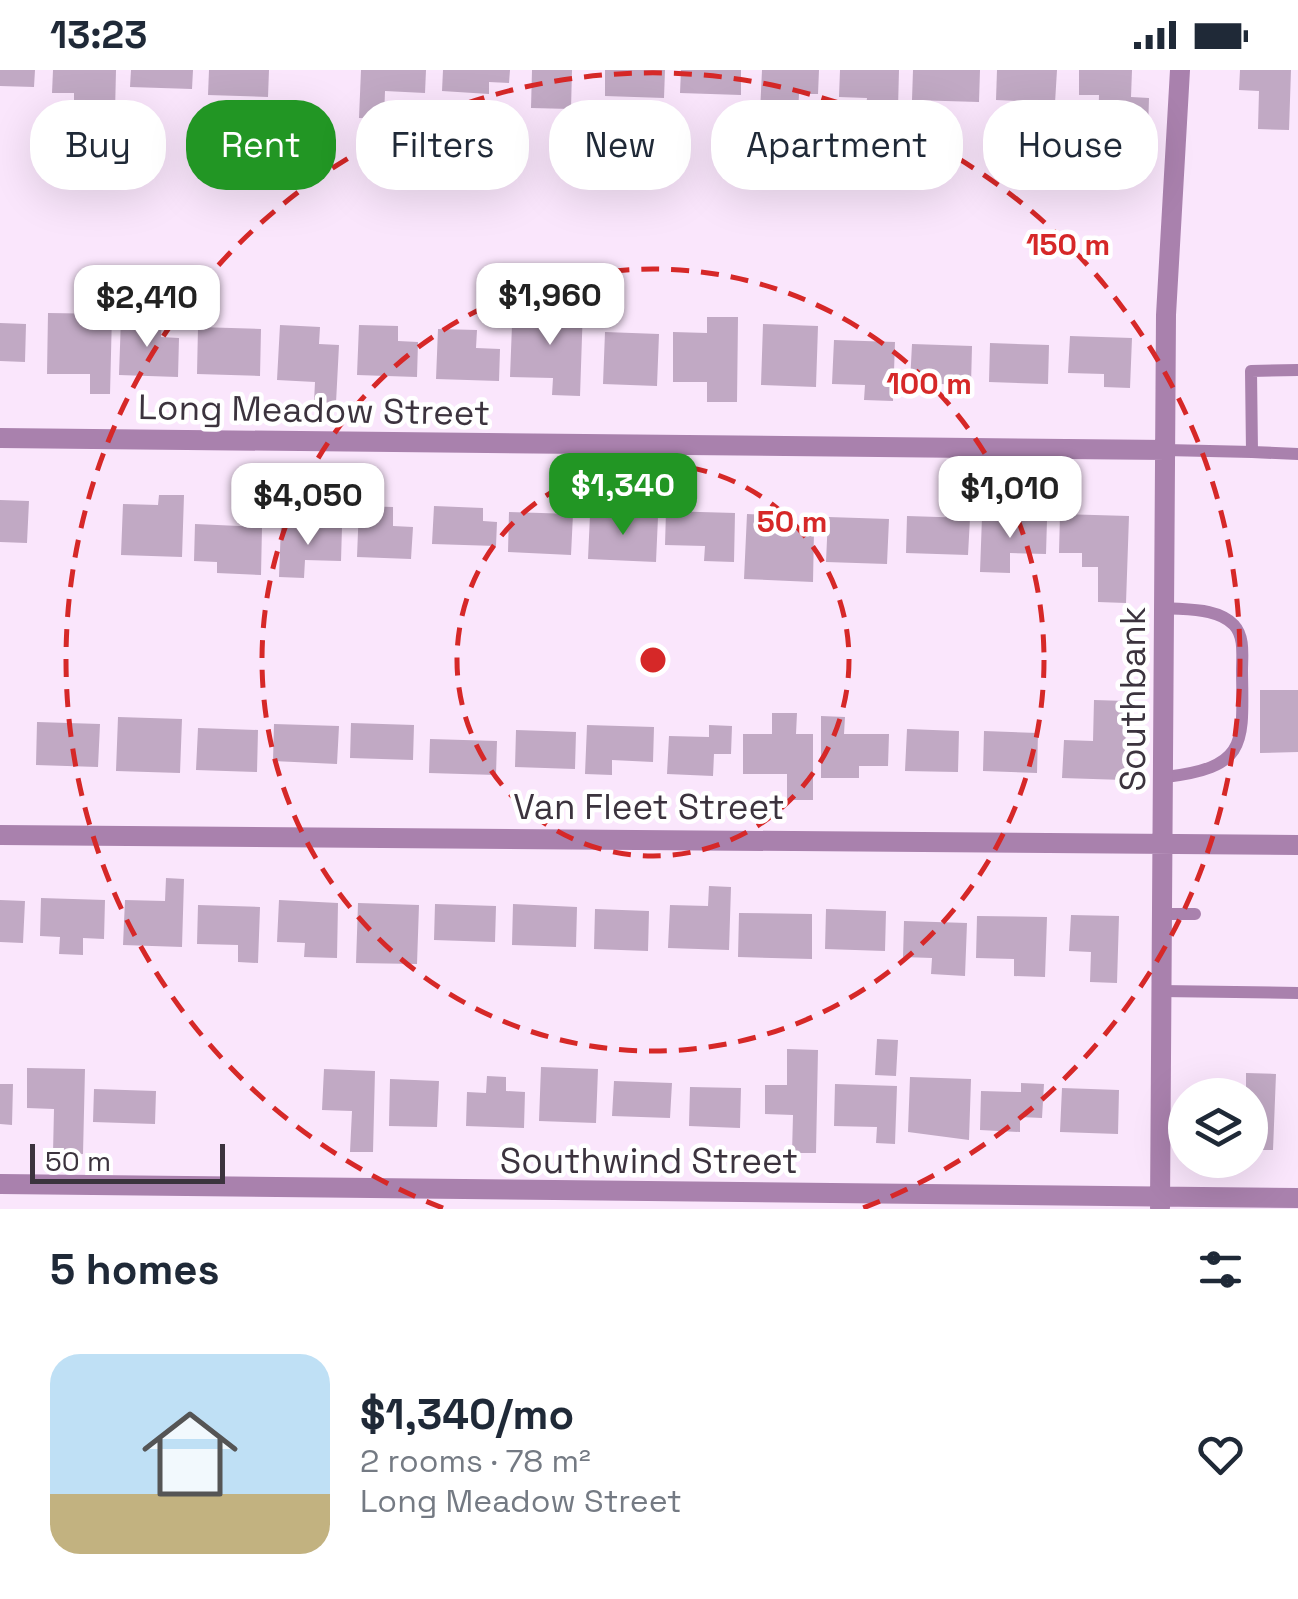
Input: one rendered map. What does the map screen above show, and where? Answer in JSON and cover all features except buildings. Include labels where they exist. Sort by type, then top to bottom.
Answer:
[{"type":"street","name":"Southbank","points":[[1160,1203],[1166,843],[1166,316],[1180,70]]},
{"type":"street","name":"Long Meadow Street","points":[[0,438],[1166,450]]},
{"type":"street","name":"Van Fleet Street","points":[[0,834],[1298,845]]},
{"type":"street","name":"Southwind Street","points":[[0,1184],[1160,1203],[1298,1198]]},
{"type":"lane","points":[[1252,452],[1251,371],[1298,370]]},
{"type":"lane","points":[[1166,450],[1298,454]]},
{"type":"lane","points":[[1166,608],[1216,614],[1234,625],[1242,639],[1243,718],[1241,742],[1222,763],[1204,772],[1166,777]]},
{"type":"lane","points":[[1163,914],[1194,914]]},
{"type":"lane","points":[[1161,991],[1298,993]]}]
